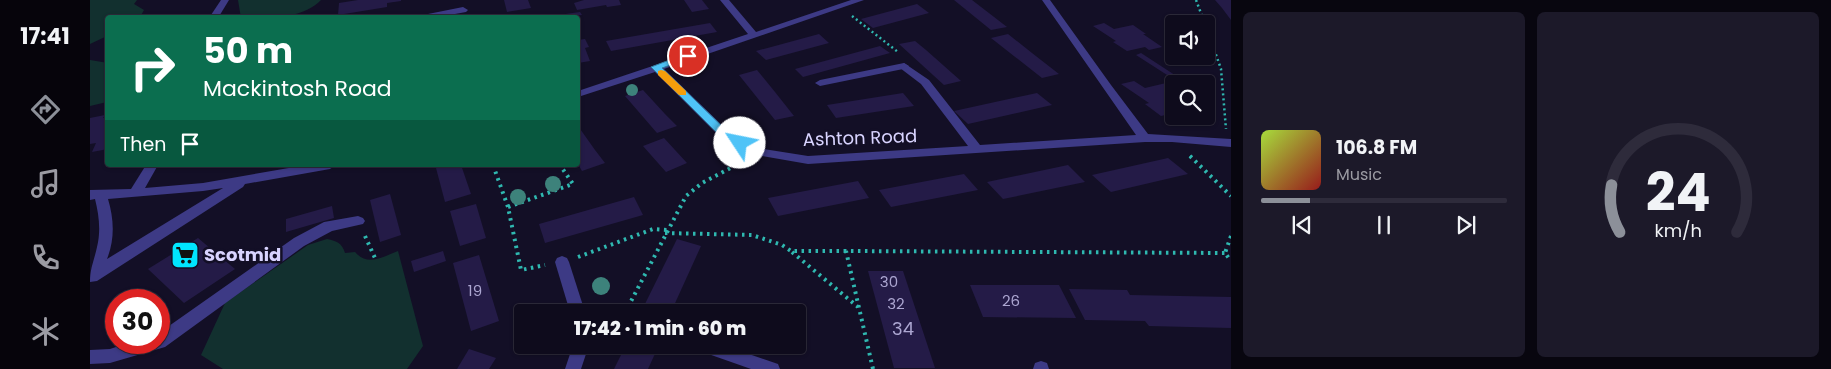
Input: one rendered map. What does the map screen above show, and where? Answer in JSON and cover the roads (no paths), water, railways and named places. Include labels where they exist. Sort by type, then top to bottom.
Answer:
[{"type":"street","points":[[215,15],[225,0]]},
{"type":"street","points":[[724,0],[753,34]]},
{"type":"street","points":[[580,93],[753,34],[860,0]]},
{"type":"street","points":[[1046,0],[1082,48],[1123,112],[1145,138]]},
{"type":"street","points":[[431,15],[463,10]]},
{"type":"street","points":[[820,83],[904,66],[925,82],[978,150]]},
{"type":"street","name":"Ashton Road","points":[[656,67],[725,135],[754,150],[808,160],[1145,138],[1229,139]]},
{"type":"street","points":[[135,193],[151,167]]},
{"type":"street","points":[[92,277],[107,242],[106,216],[95,195],[135,193],[243,181],[319,167]]},
{"type":"street","points":[[92,277],[243,181]]},
{"type":"street","points":[[170,333],[299,242],[328,226],[358,221]]},
{"type":"street","points":[[562,262],[575,304]]},
{"type":"street","points":[[90,358],[117,354]]},
{"type":"street","points":[[573,369],[578,354]]},
{"type":"street","points":[[729,354],[772,369]]},
{"type":"place","name":"Scotmid","points":[[185,255]]}]
